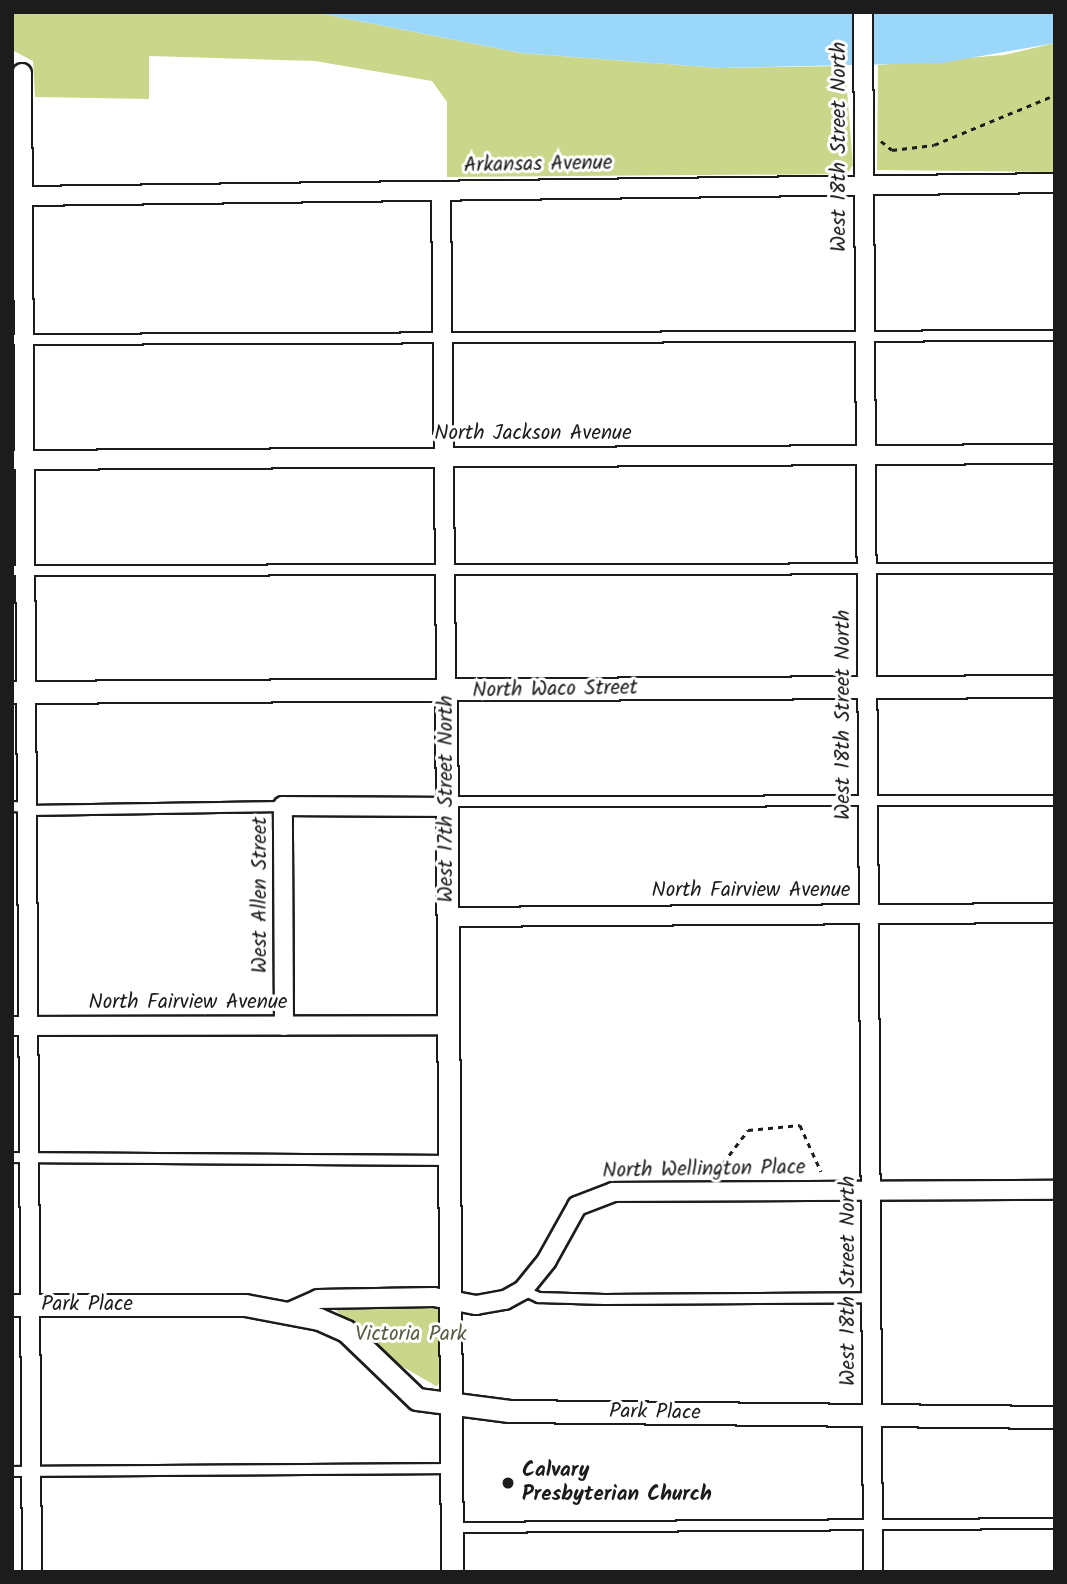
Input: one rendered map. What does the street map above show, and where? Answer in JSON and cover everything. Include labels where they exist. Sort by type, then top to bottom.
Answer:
[{"type":"street","name":"West 18th Street North","points":[[863,12],[873,1572]]},
{"type":"street","points":[[22,73],[23,196],[18,339],[22,808],[21,1304],[31,1471],[32,1572]]},
{"type":"street","name":"Arkansas Avenue","points":[[23,196],[441,193],[488,187],[1055,183]]},
{"type":"street","name":"West 17th Street North","points":[[441,193],[452,1572]]},
{"type":"street","name":"North Jackson Avenue","points":[[19,460],[1055,454]]},
{"type":"street","name":"North Waco Street","points":[[19,692],[446,692],[1055,686]]},
{"type":"street","points":[[283,806],[447,804]]},
{"type":"street","name":"West Allen Street","points":[[283,806],[284,1026]]},
{"type":"street","name":"North Fairview Avenue","points":[[447,917],[1055,913]]},
{"type":"street","name":"North Fairview Avenue","points":[[20,1026],[449,1025]]},
{"type":"street","name":"North Wellington Place","points":[[523,1290],[547,1260],[564,1219],[592,1196],[1055,1189]]},
{"type":"street","points":[[287,1313],[318,1299],[476,1305],[523,1290]]},
{"type":"street","name":"Park Place","points":[[21,1304],[245,1305],[287,1313],[345,1331],[399,1387],[417,1399],[451,1404],[873,1416],[1055,1417]]},
{"type":"lane","points":[[18,339],[1055,335]]},
{"type":"lane","points":[[19,570],[1055,568]]},
{"type":"lane","points":[[447,804],[1055,800]]},
{"type":"lane","points":[[22,808],[283,806]]},
{"type":"lane","points":[[21,1157],[449,1160]]},
{"type":"lane","points":[[523,1290],[538,1297],[604,1299],[872,1297]]},
{"type":"lane","points":[[12,1471],[452,1468]]},
{"type":"lane","points":[[452,1527],[1055,1523]]},
{"type":"path","points":[[878,133],[892,150],[934,145],[1055,95]]},
{"type":"path","points":[[717,1171],[748,1130],[800,1125],[821,1171]]},
{"type":"shaded area","points":[[12,84],[15,102],[15,333],[12,333]]},
{"type":"green space","points":[[12,12],[313,12],[521,53],[720,68],[845,66],[853,165],[847,174],[447,177],[447,102],[432,81],[315,61],[149,56],[149,99],[35,97],[33,61],[12,50]]},
{"type":"green space","points":[[1055,43],[1055,172],[877,170],[878,65],[1004,55]]},
{"type":"green space","name":"Victoria Park","points":[[442,1305],[442,1382],[436,1386],[391,1360],[332,1307]]},
{"type":"water","points":[[313,12],[1055,12],[1055,43],[942,63],[720,68],[521,53]]},
{"type":"place","name":"Calvary Presbyterian Church","points":[[508,1483]]}]
